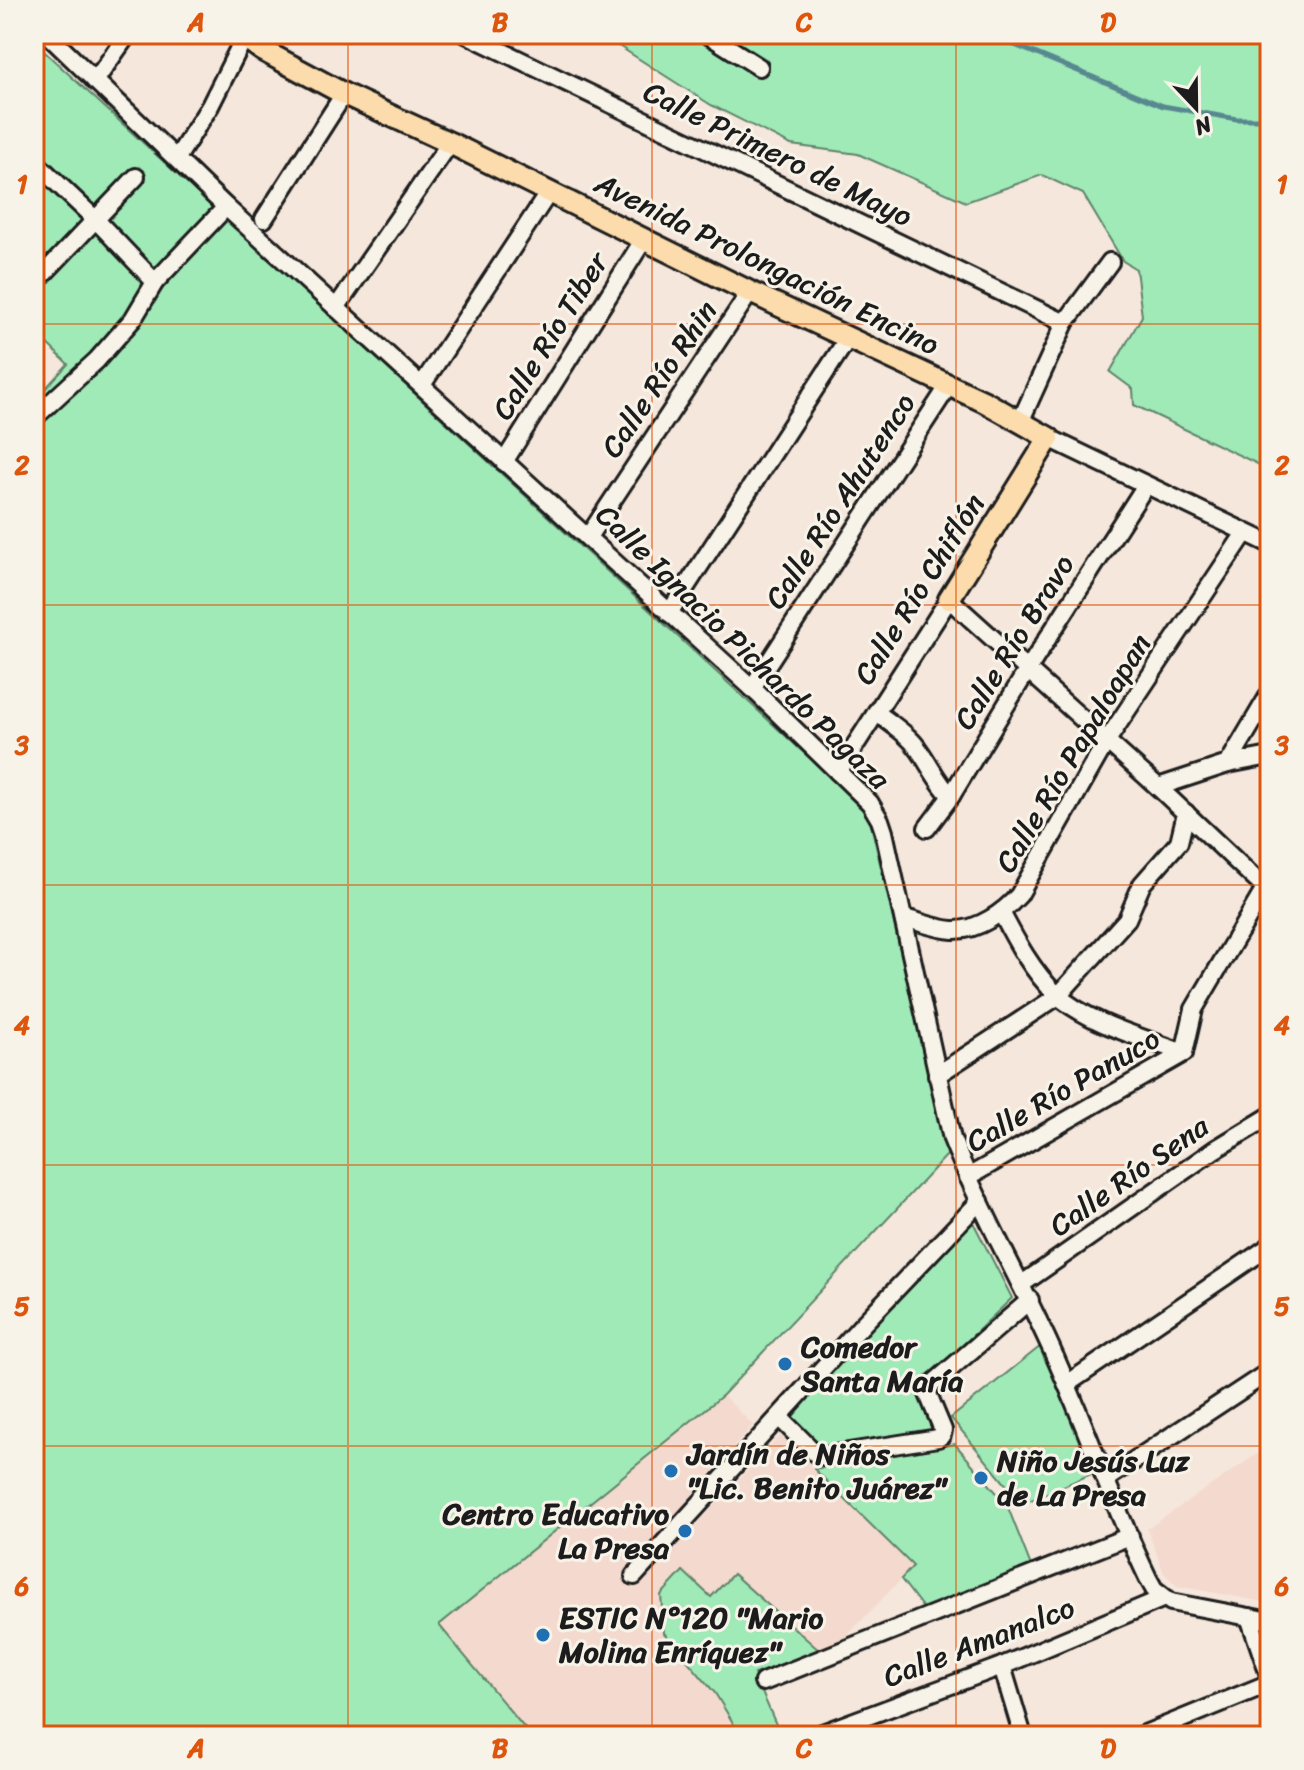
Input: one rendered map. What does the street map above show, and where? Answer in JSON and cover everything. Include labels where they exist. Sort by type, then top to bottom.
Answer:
[{"type":"main road","name":"Avenida Prolongación Encino","points":[[242,36],[344,94],[450,143],[750,292],[949,385],[1049,438]]},
{"type":"main road","name":"Calle Río Chiflón","points":[[949,599],[1049,438]]},
{"type":"street","name":"Calle Ignacio Pichardo Pagaza","points":[[47,34],[226,207],[752,688],[870,803],[880,820],[904,918],[952,1139],[1026,1292],[1148,1578],[1172,1602]]},
{"type":"street","points":[[95,81],[128,34]]},
{"type":"street","name":"Calle Primero de Mayo","points":[[466,34],[1065,323]]},
{"type":"street","points":[[707,34],[759,67]]},
{"type":"street","points":[[177,158],[210,106],[242,36]]},
{"type":"street","points":[[264,219],[344,94]]},
{"type":"street","points":[[336,308],[450,143]]},
{"type":"street","points":[[34,161],[155,282]]},
{"type":"street","points":[[34,284],[136,177]]},
{"type":"street","points":[[422,385],[549,192]]},
{"type":"street","points":[[34,418],[97,360],[133,319],[155,282],[226,207]]},
{"type":"street","name":"Calle Río Tiber","points":[[504,462],[644,239]]},
{"type":"street","points":[[1020,422],[1065,323],[1110,262]]},
{"type":"street","name":"Calle Río Rhin","points":[[588,537],[750,292]]},
{"type":"street","points":[[669,613],[848,338]]},
{"type":"street","name":"Calle Río Ahutenco","points":[[752,688],[949,385]]},
{"type":"street","name":"Avenida Prolongación Encino","points":[[1049,438],[1270,544]]},
{"type":"street","name":"Calle Río Bravo","points":[[927,828],[951,796],[1146,485]]},
{"type":"street","name":"Calle Río Papaloapan","points":[[904,918],[955,930],[987,920],[1019,895],[1106,742],[1245,533]]},
{"type":"street","points":[[949,599],[1268,887]]},
{"type":"street","name":"Calle Río Chiflón","points":[[838,772],[949,599]]},
{"type":"street","points":[[1228,764],[1270,693]]},
{"type":"street","points":[[876,712],[908,737],[951,796]]},
{"type":"street","points":[[1158,787],[1228,764],[1270,756]]},
{"type":"street","points":[[937,1075],[1058,996],[1127,919],[1142,884],[1179,842],[1186,813]]},
{"type":"street","name":"Calle Río Panuco","points":[[968,1177],[1184,1053],[1194,1009],[1268,887]]},
{"type":"street","points":[[1001,912],[1023,953],[1058,996],[1100,1021],[1184,1053]]},
{"type":"street","name":"Calle Río Sena","points":[[780,1418],[815,1453],[823,1456],[938,1438],[943,1430],[928,1394],[929,1387],[1026,1292],[1214,1150],[1270,1116]]},
{"type":"street","points":[[634,1576],[863,1324],[980,1201]]},
{"type":"street","points":[[1067,1384],[1270,1246]]},
{"type":"street","points":[[1106,1479],[1270,1371]]},
{"type":"street","points":[[763,1682],[1130,1536]]},
{"type":"street","points":[[1172,1602],[1270,1621]]},
{"type":"street","name":"Calle Amanalco","points":[[814,1736],[1172,1602]]},
{"type":"street","points":[[1140,1736],[1270,1680],[1249,1617]]},
{"type":"street","points":[[1002,1666],[1023,1736]]},
{"type":"shaded area","points":[[723,1395],[753,1425],[621,1576],[632,1588],[668,1555],[781,1435],[914,1566],[839,1644],[820,1651],[734,1574],[711,1597],[683,1571],[664,1633],[715,1693],[741,1736],[531,1736],[439,1625]]},
{"type":"shaded area","points":[[1270,1445],[1270,1603],[1177,1586],[1164,1573],[1147,1529]]},
{"type":"green space","points":[[600,34],[1270,34],[1270,470],[1134,405],[1133,389],[1110,372],[1142,316],[1136,269],[1123,261],[1083,194],[1042,175],[966,202],[858,154],[791,145],[711,105]]},
{"type":"green space","points":[[34,42],[868,812],[948,1154],[723,1395],[439,1625],[531,1736],[34,1736],[34,401],[68,364],[34,331]]},
{"type":"green space","points":[[971,1218],[1012,1298],[921,1385],[940,1432],[821,1448],[785,1414]]},
{"type":"green space","points":[[1042,1345],[1096,1472],[1022,1504],[951,1418]]},
{"type":"green space","points":[[955,1444],[1007,1505],[1031,1566],[923,1608],[901,1579],[913,1566],[814,1469]]},
{"type":"green space","points":[[683,1571],[711,1597],[733,1574],[820,1651],[754,1674],[778,1729],[772,1736],[741,1736],[715,1693],[664,1633],[661,1595]]},
{"type":"waterway","points":[[988,34],[1163,106],[1237,119],[1270,119]]},
{"type":"place","name":"Comedor Santa María","points":[[785,1364]]},
{"type":"place","name":"Jardín de Niños \"Lic. Benito Juárez\"","points":[[671,1471]]},
{"type":"place","name":"Niño Jesús Luz de La Presa","points":[[981,1478]]},
{"type":"place","name":"Centro Educativo La Presa","points":[[685,1531]]},
{"type":"place","name":"ESTIC N°120 \"Mario Molina Enríquez\"","points":[[543,1635]]}]
